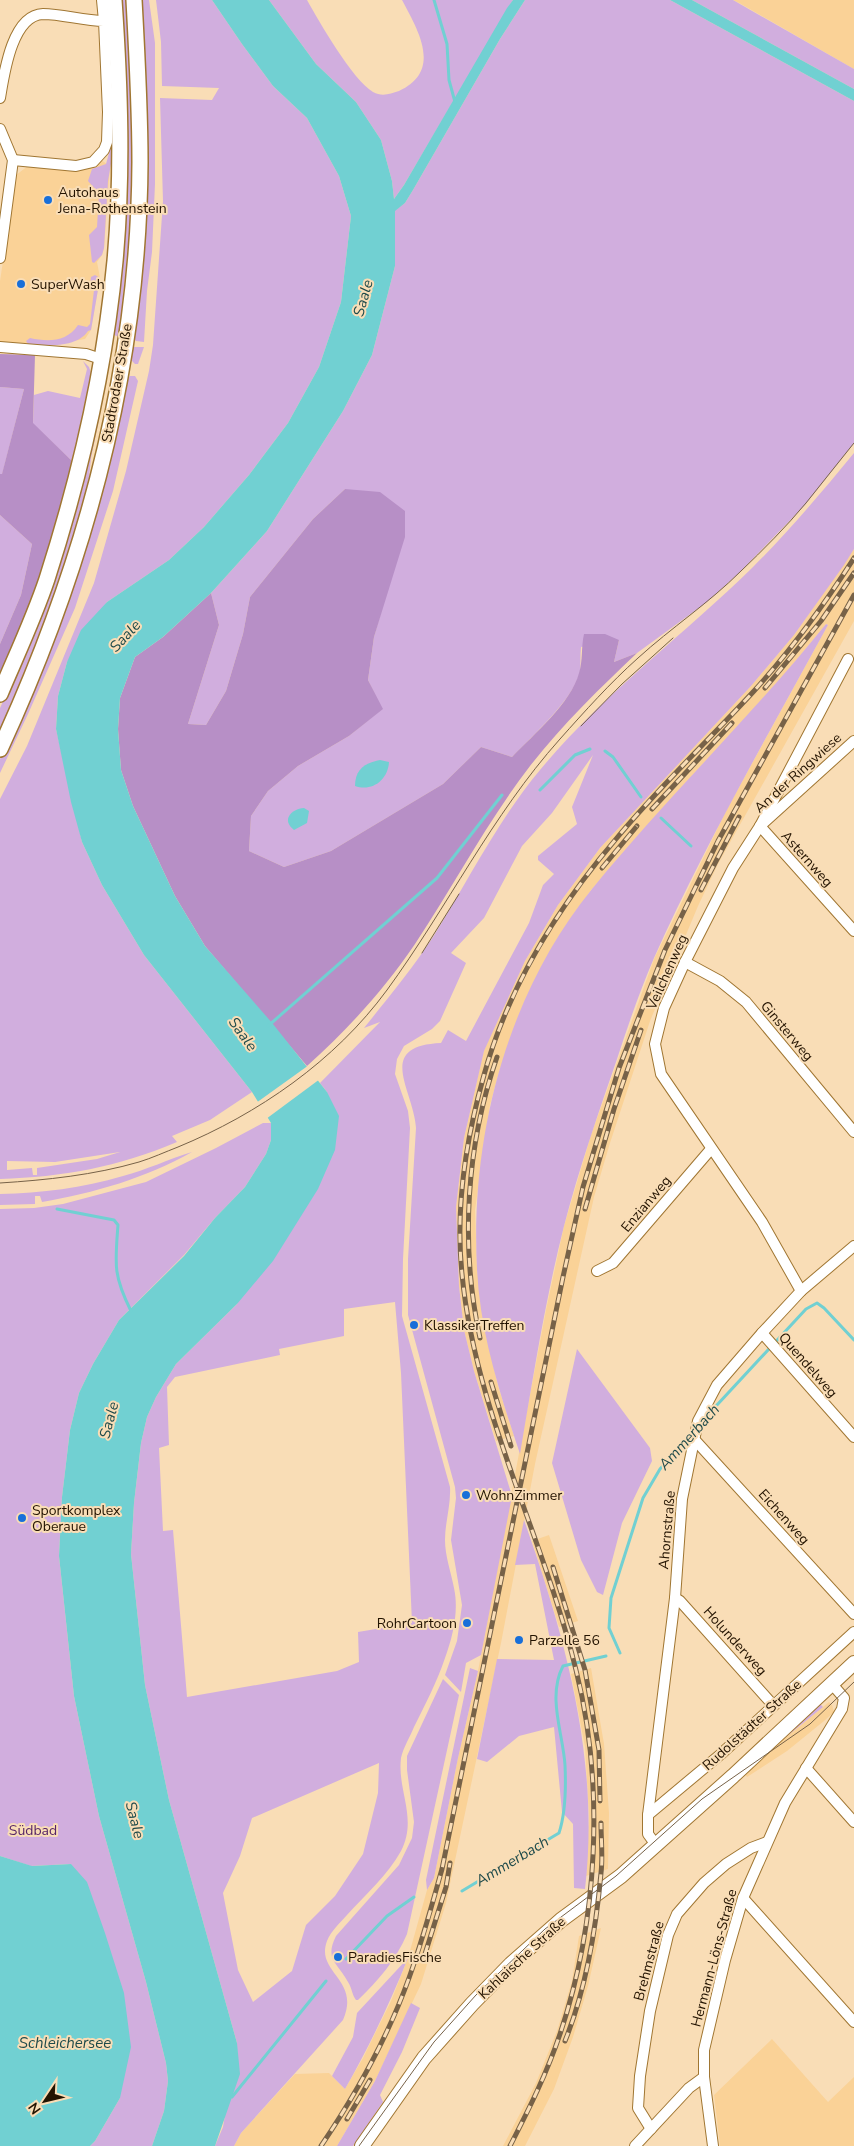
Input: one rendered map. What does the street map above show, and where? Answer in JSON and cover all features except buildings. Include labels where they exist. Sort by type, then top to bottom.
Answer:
[{"type":"main road","name":"Stadtrodaer Straße","points":[[0,694],[46,580],[66,517],[89,422],[101,359],[115,260],[120,180],[120,104],[114,0]]},
{"type":"main road","name":"Stadtrodaer Straße","points":[[0,749],[45,645],[75,560],[106,445],[122,366],[132,292],[140,163],[138,55],[134,0]]},
{"type":"main road","points":[[101,359],[122,366]]},
{"type":"main road","name":"Rudolstädter Straße","points":[[733,1776],[854,1663]]},
{"type":"main road","name":"Kahlaische Straße","points":[[362,2146],[424,2058],[472,2004],[540,1937],[620,1876],[733,1776]]},
{"type":"street","points":[[14,160],[76,166],[92,162],[104,150],[107,142],[108,112],[102,0]]},
{"type":"street","points":[[0,98],[13,42],[20,28],[27,20],[43,14],[88,21],[104,21]]},
{"type":"street","points":[[0,129],[14,160],[0,258]]},
{"type":"street","points":[[0,347],[86,354],[101,359]]},
{"type":"street","name":"Veilchenweg","points":[[801,1291],[762,1222],[661,1074],[655,1044],[664,1008],[685,962],[733,868],[760,826],[848,659]]},
{"type":"street","points":[[850,744],[854,756]]},
{"type":"street","name":"An der Ringwiese","points":[[760,826],[850,744]]},
{"type":"street","name":"Asternweg","points":[[760,826],[804,878],[854,931]]},
{"type":"street","name":"Ginsterweg","points":[[685,962],[720,980],[746,1002],[854,1132]]},
{"type":"street","name":"Enzianweg","points":[[598,1271],[613,1264],[711,1149]]},
{"type":"street","name":"Ahornstraße","points":[[656,1845],[648,1834],[648,1815],[675,1598],[682,1499],[698,1422],[716,1385],[769,1340],[801,1291],[854,1246]]},
{"type":"street","name":"Quendelweg","points":[[769,1340],[854,1437]]},
{"type":"street","name":"Eichenweg","points":[[695,1437],[854,1614]]},
{"type":"street","name":"Holunderweg","points":[[675,1598],[680,1601],[773,1705]]},
{"type":"street","name":"Rudolstädter Straße","points":[[648,1815],[721,1754],[854,1632]]},
{"type":"street","name":"Hermann-Löns-Straße","points":[[713,2146],[704,2077],[704,2050],[710,2023],[743,1898],[767,1842],[785,1803],[849,1701],[832,1684]]},
{"type":"street","points":[[806,1768],[854,1822]]},
{"type":"street","name":"Brehmstraße","points":[[651,2129],[638,2108],[640,2076],[650,2011],[668,1935],[677,1914],[704,1884],[726,1864],[750,1848],[767,1842]]},
{"type":"street","points":[[743,1898],[854,2022]]},
{"type":"street","points":[[635,2146],[689,2088],[704,2077]]},
{"type":"shaded area","points":[[733,0],[854,0],[854,69],[741,4]]},
{"type":"shaded area","points":[[101,160],[110,166],[104,248],[97,262],[100,278],[91,330],[85,339],[56,344],[0,343],[0,281],[16,175],[28,166]]},
{"type":"shaded area","points":[[0,354],[35,355],[33,423],[74,463],[27,618],[0,677],[0,644],[21,595],[32,544],[0,515],[0,474],[2,474],[24,389],[0,387]]},
{"type":"shaded area","points":[[345,489],[380,492],[405,511],[405,537],[374,637],[368,680],[383,709],[349,736],[298,766],[268,791],[251,816],[249,851],[284,867],[331,851],[443,784],[481,747],[512,757],[551,718],[568,696],[575,684],[580,668],[584,634],[605,634],[619,640],[614,662],[637,653],[568,722],[530,766],[499,809],[403,961],[364,1009],[307,1066],[205,946],[175,896],[133,806],[121,770],[118,729],[120,698],[135,657],[163,637],[211,593],[219,625],[188,724],[206,725],[226,691],[243,634],[250,597],[313,519]]},
{"type":"shaded area","points":[[854,549],[854,621],[718,864],[698,906],[650,1021],[610,1143],[594,1197],[535,1464],[501,1643],[446,1903],[421,1984],[375,2081],[337,2146],[234,2146],[241,2133],[295,2074],[329,2073],[345,2089],[363,2058],[391,2001],[408,1958],[427,1890],[434,1878],[478,1671],[546,1310],[564,1226],[591,1135],[654,959],[726,811],[828,625],[826,624],[778,683],[591,890],[561,934],[523,1006],[499,1072],[490,1105],[475,1210],[477,1269],[485,1328],[498,1386],[514,1436],[496,1441],[474,1371],[464,1330],[459,1286],[456,1207],[464,1138],[484,1050],[525,961],[558,905],[600,848],[751,686],[794,635]]},
{"type":"shaded area","points":[[549,1535],[578,1621],[559,1627],[532,1541]]},
{"type":"shaded area","points":[[591,1668],[604,1744],[609,1813],[608,1869],[586,1876],[589,1815],[585,1747],[571,1674]]},
{"type":"shaded area","points":[[829,1702],[834,1712],[787,1751],[747,1777],[741,1768],[789,1735]]},
{"type":"shaded area","points":[[601,1928],[588,1986],[573,2037],[554,2089],[525,2146],[503,2146],[536,2083],[557,2031],[572,1981],[579,1936]]},
{"type":"shaded area","points":[[772,2039],[828,2102],[854,2077],[854,2146],[720,2146],[714,2095]]},
{"type":"green space","points":[[122,0],[127,0],[133,146],[131,216],[119,337],[112,334],[122,270],[126,202],[126,101]]},
{"type":"green space","points":[[141,0],[149,0],[155,43],[155,184],[152,252],[147,291],[144,342],[136,341],[133,338],[146,181],[145,75]]},
{"type":"green space","points":[[156,0],[212,0],[273,86],[307,118],[339,176],[351,216],[341,302],[319,367],[288,423],[249,475],[204,527],[169,560],[107,602],[67,662],[58,696],[56,729],[82,842],[102,885],[144,955],[252,1092],[210,1120],[172,1136],[177,1142],[155,1151],[112,1164],[68,1173],[0,1179],[0,799],[27,746],[94,583],[126,471],[149,371],[153,345],[163,201],[160,98],[212,100],[219,88],[162,86],[161,42]],"holes":[[[120,1152],[97,1159],[37,1168],[37,1175],[33,1175],[32,1168],[7,1170],[7,1161],[55,1162]]]},
{"type":"green space","points":[[269,0],[307,0],[346,63],[373,92],[383,95],[399,91],[412,83],[420,73],[424,61],[420,37],[402,0],[513,0],[394,199],[392,181],[381,140],[356,102],[316,64]]},
{"type":"green space","points":[[525,0],[670,0],[854,101],[854,443],[805,505],[740,572],[707,602],[637,653],[614,662],[619,640],[581,647],[580,671],[570,693],[551,717],[512,757],[481,747],[443,784],[331,851],[284,867],[249,851],[251,816],[268,791],[298,766],[349,736],[382,709],[368,680],[374,637],[388,588],[345,489],[313,519],[250,597],[243,634],[226,691],[206,725],[188,724],[219,625],[211,593],[267,531],[343,411],[372,355],[395,266],[394,211],[405,203],[500,39]]},
{"type":"green space","points":[[692,0],[733,0],[854,69],[854,89]]},
{"type":"green space","points":[[110,54],[114,146],[108,181],[104,248],[102,255],[94,263],[92,262],[89,235],[97,227],[99,193],[88,181],[92,169],[106,164],[111,146]]},
{"type":"green space","points":[[95,275],[100,278],[91,330],[77,340],[61,345],[28,344],[26,341],[30,338],[50,340],[63,338],[74,331],[78,325],[87,327],[90,324],[94,290],[90,286],[91,277]]},
{"type":"green space","points":[[131,347],[144,347],[138,364],[135,364],[131,358]]},
{"type":"green space","points":[[83,361],[89,367],[91,373],[74,463],[33,424],[34,395],[48,391],[80,398],[87,369]]},
{"type":"green space","points":[[130,376],[135,376],[138,381],[113,491],[75,608],[0,773],[0,759],[25,708],[68,601],[100,494],[125,382]]},
{"type":"green space","points":[[104,379],[107,380],[91,458],[89,478],[75,535],[51,609],[0,729],[0,708],[13,679]]},
{"type":"green space","points":[[0,387],[24,389],[2,475],[0,474]]},
{"type":"green space","points":[[854,453],[854,549],[794,635],[751,686],[600,848],[558,905],[525,961],[484,1051],[464,1138],[456,1207],[459,1286],[464,1330],[474,1371],[512,1496],[481,1655],[466,1663],[461,1692],[445,1675],[457,1641],[462,1605],[451,1540],[456,1498],[455,1487],[408,1315],[408,1259],[416,1128],[414,1114],[405,1085],[403,1061],[409,1052],[421,1046],[441,1043],[448,1030],[466,1041],[529,923],[543,885],[554,874],[538,860],[538,856],[577,824],[572,807],[593,755],[552,813],[522,846],[484,918],[451,953],[466,963],[440,1021],[432,1029],[404,1046],[397,1059],[395,1074],[408,1111],[410,1128],[402,1316],[450,1487],[445,1546],[456,1606],[453,1632],[431,1693],[401,1758],[408,1827],[406,1839],[396,1860],[383,1877],[336,1927],[327,1941],[325,1952],[327,1961],[343,1985],[346,1995],[347,2006],[343,2020],[241,2133],[234,2146],[215,2146],[223,2127],[237,2043],[169,1800],[145,1685],[131,1554],[134,1503],[141,1443],[147,1417],[156,1397],[176,1364],[237,1304],[327,1092],[320,1083],[380,1022],[364,1028],[433,937],[510,809],[564,742],[753,567]],"holes":[[[395,1302],[401,1373],[412,1623],[358,1632],[359,1662],[337,1671],[187,1697],[173,1530],[163,1531],[159,1448],[169,1445],[167,1387],[175,1377],[280,1355],[279,1349],[344,1336],[344,1309]],[[379,1763],[378,1793],[363,1854],[335,1896],[306,1925],[292,1971],[253,2002],[238,1970],[223,1893],[240,1856],[252,1818]]]},
{"type":"green space","points":[[0,515],[32,544],[21,595],[0,644]]},
{"type":"green space","points":[[826,624],[828,625],[694,873],[654,958],[634,1008],[589,1142],[564,1226],[545,1311],[520,1454],[498,1386],[482,1316],[477,1269],[476,1219],[480,1168],[488,1118],[500,1068],[516,1020],[537,974],[562,930],[592,889],[769,691]]},
{"type":"green space","name":"Südbad","points":[[263,1123],[271,1123],[271,1140],[266,1154],[245,1187],[215,1218],[184,1255],[119,1320],[93,1364],[79,1393],[70,1430],[62,1497],[59,1556],[74,1696],[99,1816],[146,1982],[166,2063],[168,2081],[164,2111],[152,2146],[90,2146],[95,2141],[120,2098],[71,1864],[31,1866],[0,1856],[0,1209],[34,1208],[63,1204],[146,1182]]},
{"type":"green space","points":[[192,1152],[156,1170],[100,1189],[42,1202],[40,1196],[35,1196],[35,1204],[0,1205],[0,1194],[47,1191],[92,1184],[132,1174]]},
{"type":"green space","points":[[577,1349],[650,1448],[652,1461],[622,1523],[603,1595],[597,1592],[581,1560],[552,1463]]},
{"type":"green space","points":[[524,1520],[553,1610],[576,1702],[588,1794],[588,1842],[585,1889],[574,1888],[573,1824],[562,1812],[554,1727],[519,1736],[487,1762],[477,1759],[497,1659],[554,1660],[535,1564],[515,1565]]},
{"type":"green space","points":[[470,1668],[478,1671],[434,1878],[427,1890],[426,1880]]},
{"type":"green space","points":[[443,1679],[459,1695],[407,1934],[398,1953],[386,1970],[356,2000],[349,1984],[334,1961],[331,1951],[336,1936],[399,1865],[412,1838],[414,1822],[407,1756]]},
{"type":"green space","points":[[819,1703],[823,1707],[781,1741],[779,1739]]},
{"type":"green space","points":[[408,1958],[379,2025],[345,2089],[332,2076],[353,2037],[357,2013]]},
{"type":"green space","points":[[411,2003],[420,2008],[402,2052],[380,2095],[383,2102],[353,2146],[337,2146],[375,2081]]},
{"type":"water","name":"Saale","points":[[212,0],[269,0],[316,64],[356,102],[381,140],[392,181],[394,199],[507,8],[513,0],[525,0],[500,39],[405,203],[395,211],[395,266],[372,355],[343,411],[267,531],[211,593],[163,637],[135,657],[120,698],[118,729],[121,770],[133,806],[175,896],[205,946],[273,1024],[327,1092],[339,1116],[335,1150],[318,1189],[273,1261],[237,1304],[176,1364],[156,1397],[147,1417],[141,1443],[134,1503],[131,1554],[145,1685],[169,1800],[237,2043],[240,2074],[215,2146],[152,2146],[164,2111],[168,2081],[166,2063],[146,1982],[99,1816],[74,1696],[59,1556],[62,1497],[70,1430],[79,1393],[93,1364],[119,1320],[184,1256],[215,1218],[245,1187],[266,1154],[271,1140],[271,1123],[252,1092],[144,955],[102,885],[82,842],[71,802],[56,729],[58,696],[67,662],[81,630],[107,602],[169,560],[204,527],[249,475],[288,423],[319,367],[341,302],[351,216],[339,176],[307,118],[273,86]]},
{"type":"water","points":[[670,0],[692,0],[854,89],[854,101]]},
{"type":"water","points":[[380,760],[389,762],[386,774],[382,779],[373,786],[355,786],[355,780],[359,771],[365,765]]},
{"type":"water","points":[[304,808],[309,811],[307,823],[294,830],[288,822],[289,816],[295,810]]},
{"type":"water","name":"Schleichersee","points":[[0,1856],[32,1866],[71,1864],[87,1882],[124,1993],[131,2047],[120,2098],[95,2141],[90,2146],[0,2146]]},
{"type":"pier","points":[[309,1065],[320,1079],[266,1119],[256,1103]]},
{"type":"waterway","points":[[434,0],[447,44],[449,80],[455,102]]},
{"type":"waterway","points":[[540,790],[575,755],[590,749]]},
{"type":"waterway","points":[[605,751],[613,757],[641,797]]},
{"type":"waterway","points":[[268,1026],[437,878],[502,795]]},
{"type":"waterway","points":[[661,818],[691,846]]},
{"type":"waterway","points":[[57,1209],[114,1220],[118,1225],[116,1250],[118,1278],[131,1311]]},
{"type":"waterway","name":"Ammerbach","points":[[704,1419],[806,1309],[817,1303],[854,1340]]},
{"type":"waterway","name":"Ammerbach","points":[[620,1653],[609,1628],[611,1598],[643,1498],[660,1469],[692,1433]]},
{"type":"waterway","name":"Ammerbach","points":[[462,1891],[559,1833],[564,1808],[565,1765],[556,1703],[558,1678],[563,1666],[606,1656]]},
{"type":"waterway","name":"Ammerbach","points":[[346,1959],[387,1916],[414,1897]]},
{"type":"waterway","name":"Ammerbach","points":[[232,2097],[326,1981]]},
{"type":"tram line","points":[[0,1183],[88,1174],[149,1159],[208,1134],[237,1119],[266,1102],[319,1062],[344,1040],[387,990],[430,927],[491,830],[536,768],[560,739],[598,697],[628,668],[729,583],[766,547],[806,503],[854,443]]},
{"type":"tram line","points":[[581,726],[622,684],[673,638]]},
{"type":"tram line","points":[[422,953],[459,894]]},
{"type":"tram line","points":[[359,2146],[434,2042],[476,1995],[545,1929],[616,1876],[702,1799],[810,1724],[854,1682]]},
{"type":"railway","points":[[510,2146],[531,2105],[549,2063],[573,1991],[583,1946],[589,1900],[594,1806],[585,1714],[576,1670],[547,1571],[495,1425],[469,1325],[462,1274],[460,1224],[461,1198],[472,1124],[484,1075],[507,1011],[537,950],[574,892],[632,820],[781,660],[819,610],[854,558]]},
{"type":"railway","points":[[765,688],[821,621],[854,573]]},
{"type":"railway","points":[[321,2146],[359,2086],[381,2043],[401,2000],[427,1924],[442,1869],[583,1187],[619,1068],[665,950],[718,841],[854,595]]},
{"type":"railway","points":[[652,809],[732,723]]},
{"type":"railway","points":[[701,890],[739,817]]},
{"type":"railway","points":[[602,868],[637,826]]},
{"type":"railway","points":[[585,1209],[614,1109],[641,1030]]},
{"type":"railway","points":[[480,1338],[470,1268],[469,1196],[478,1126],[497,1057]]},
{"type":"railway","points":[[491,1382],[511,1446]]},
{"type":"railway","points":[[553,1567],[585,1670],[599,1750],[600,1801]]},
{"type":"railway","points":[[565,2041],[579,2001],[593,1937],[602,1867],[601,1823]]},
{"type":"railway","points":[[425,1954],[446,1887],[450,1863]]},
{"type":"railway","points":[[347,2119],[370,2080]]},
{"type":"place","name":"Autohaus Jena-Rothenstein","points":[[48,200]]},
{"type":"place","name":"SuperWash","points":[[21,284]]},
{"type":"place","name":"KlassikerTreffen","points":[[414,1325]]},
{"type":"place","name":"WohnZimmer","points":[[466,1495]]},
{"type":"place","name":"Sportkomplex Oberaue","points":[[22,1518]]},
{"type":"place","name":"RohrCartoon","points":[[467,1623]]},
{"type":"place","name":"Parzelle 56","points":[[519,1640]]},
{"type":"place","name":"ParadiesFische","points":[[338,1957]]}]
